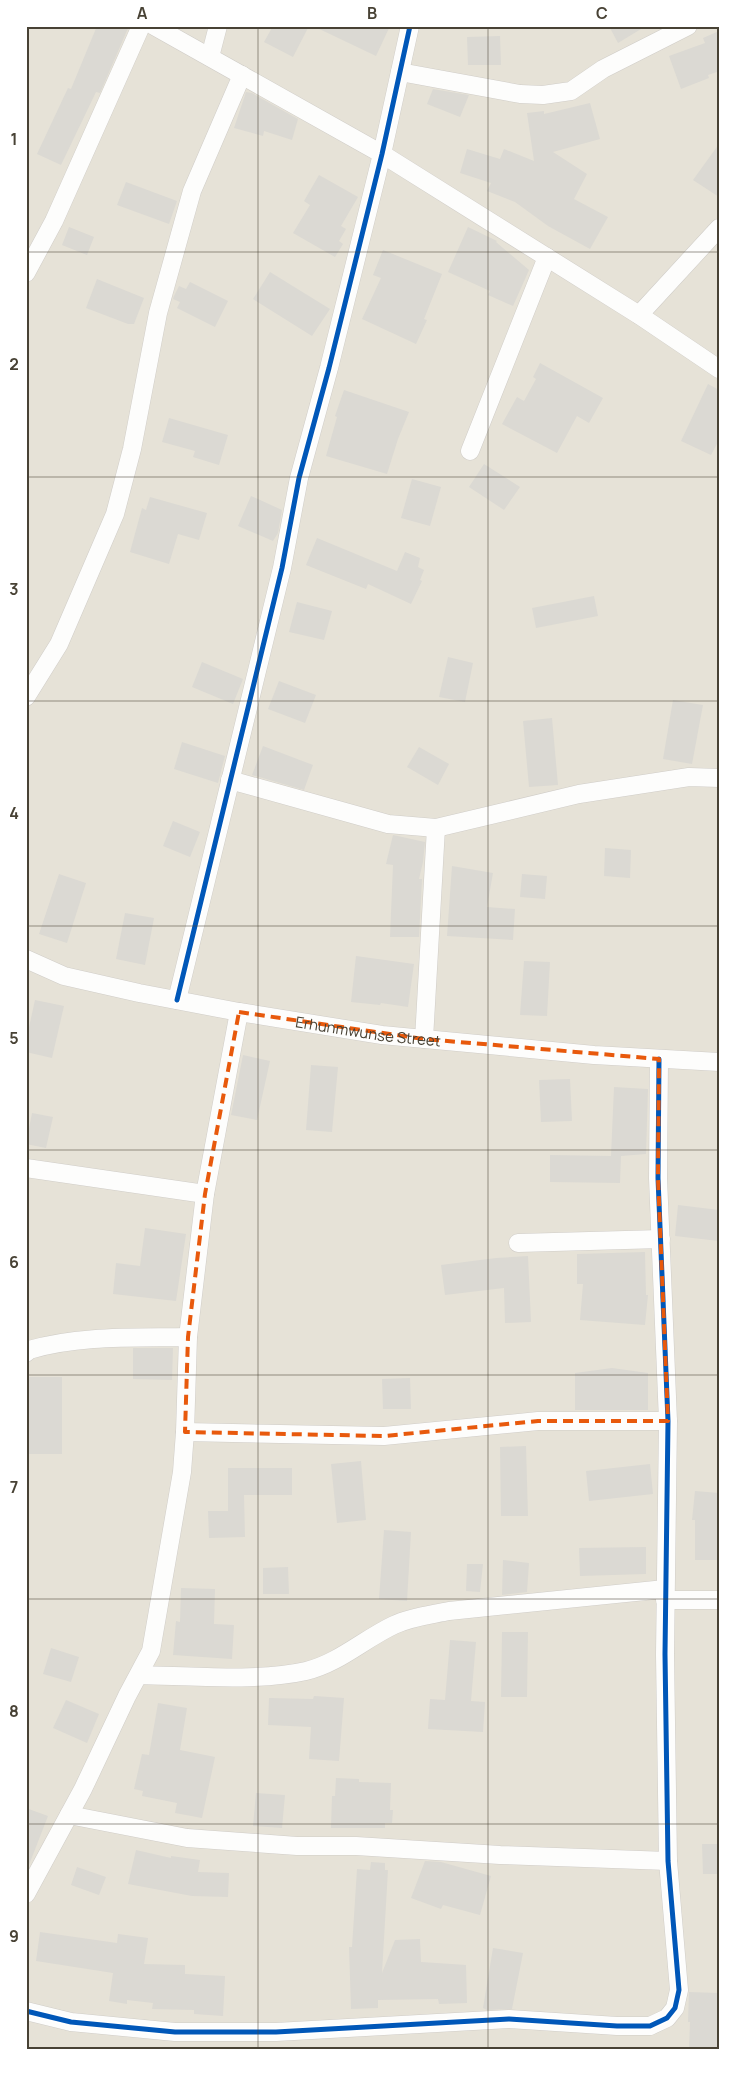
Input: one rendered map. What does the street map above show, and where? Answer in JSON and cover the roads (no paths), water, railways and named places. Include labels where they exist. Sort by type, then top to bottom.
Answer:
[{"type":"street","points":[[26,273],[54,221],[141,26]]},
{"type":"street","points":[[154,26],[382,154],[639,315],[719,369]]},
{"type":"street","points":[[210,57],[218,26]]},
{"type":"street","points":[[177,1000],[282,568],[299,478],[329,368],[382,154],[410,26]]},
{"type":"street","points":[[400,72],[520,94],[543,95],[571,91],[603,68],[688,26]]},
{"type":"street","points":[[26,697],[59,644],[116,514],[132,449],[158,313],[192,191],[242,75]]},
{"type":"street","points":[[639,315],[719,228]]},
{"type":"street","points":[[470,451],[546,257]]},
{"type":"street","points":[[230,780],[388,824],[436,828],[580,794],[689,778],[719,778]]},
{"type":"street","points":[[424,1039],[436,828]]},
{"type":"street","name":"Erhunmwunse Street","points":[[26,959],[64,976],[239,1012],[382,1036],[594,1055],[719,1062]]},
{"type":"street","points":[[26,1894],[69,1815],[151,1651],[182,1472],[188,1336],[205,1194],[239,1012]]},
{"type":"street","points":[[26,2012],[71,2022],[175,2032],[276,2032],[509,2018],[617,2026],[650,2026],[668,2018],[674,2008],[679,1990],[668,1861],[665,1654],[668,1420],[658,1178],[659,1059]]},
{"type":"street","points":[[26,1168],[205,1194]]},
{"type":"street","points":[[518,1244],[661,1239]]},
{"type":"street","points":[[26,1353],[29,1350],[52,1343],[188,1336]]},
{"type":"street","points":[[185,1432],[384,1436],[538,1421],[668,1420]]},
{"type":"street","points":[[139,1675],[262,1676],[307,1671],[329,1663],[393,1626],[414,1617],[449,1611],[666,1595],[719,1600]]},
{"type":"street","points":[[69,1815],[187,1838],[297,1846],[356,1846],[500,1855],[668,1861]]}]
